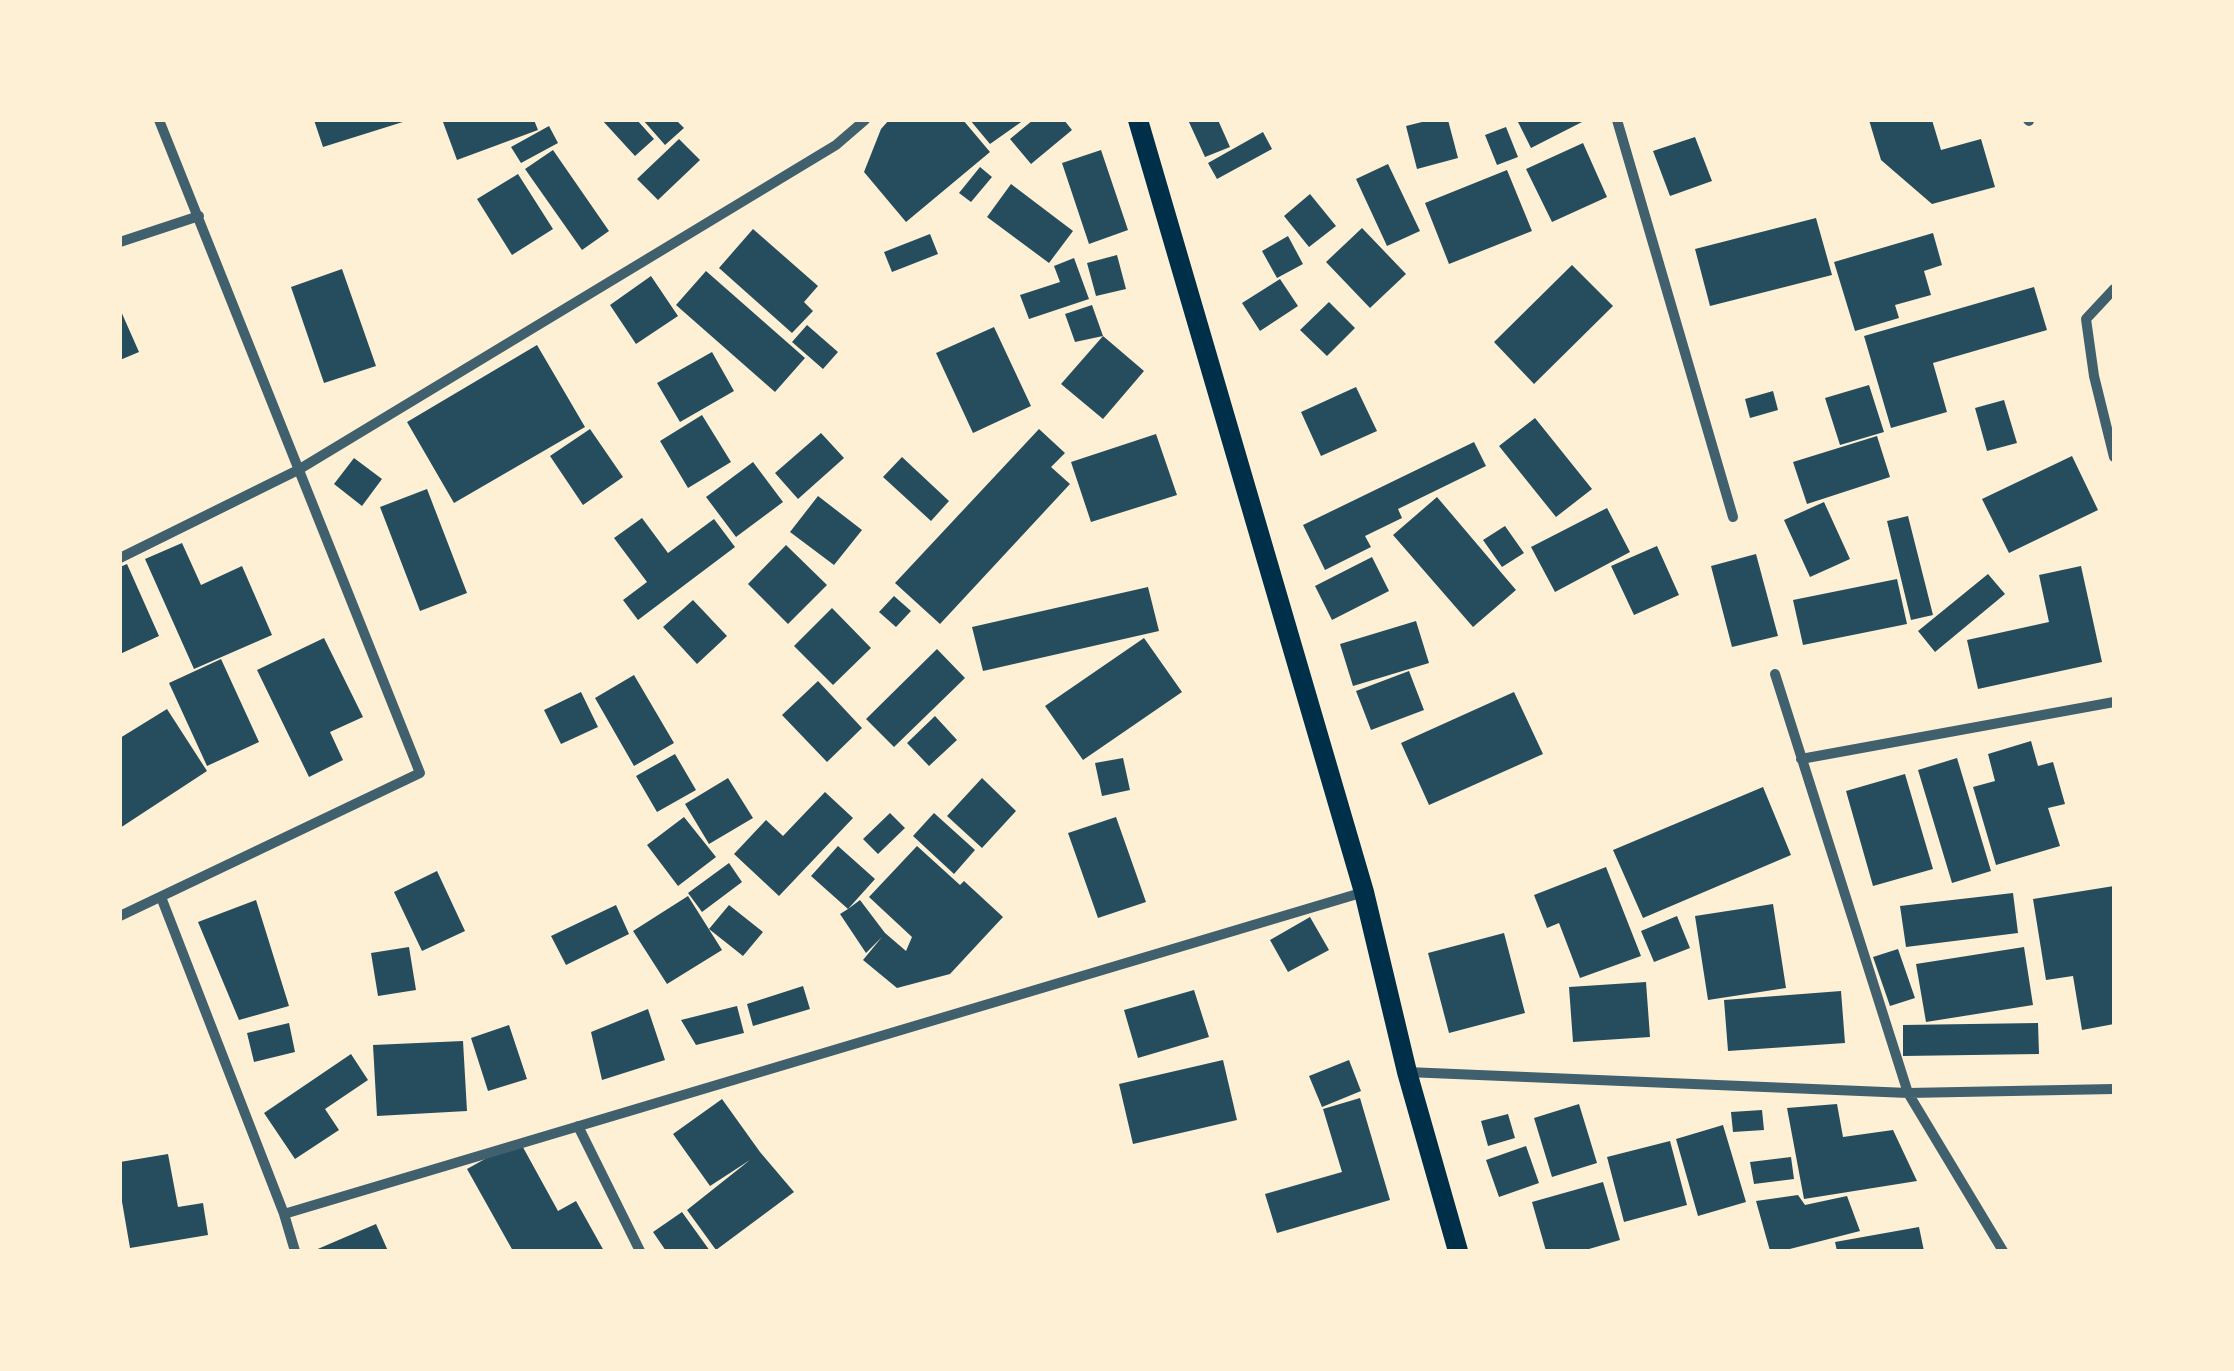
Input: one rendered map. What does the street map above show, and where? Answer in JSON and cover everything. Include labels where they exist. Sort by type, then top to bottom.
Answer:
[{"type":"main road","points":[[1138,120],[1364,892],[1407,1072],[1458,1251]]},
{"type":"street","points":[[120,916],[420,774],[159,120]]},
{"type":"street","points":[[120,558],[298,470],[836,145],[865,120]]},
{"type":"street","points":[[1617,120],[1733,517]]},
{"type":"street","points":[[120,242],[198,216]]},
{"type":"street","points":[[2114,289],[2086,319],[2094,376],[2114,457]]},
{"type":"street","points":[[1774,674],[1908,1093],[2003,1251]]},
{"type":"street","points":[[1802,759],[2114,702]]},
{"type":"street","points":[[284,1214],[1364,892]]},
{"type":"street","points":[[161,897],[295,1251]]},
{"type":"street","points":[[1407,1072],[1908,1093],[2114,1088]]},
{"type":"street","points":[[578,1126],[640,1251]]},
{"type":"building","points":[[314,120],[406,120],[406,121],[323,147]]},
{"type":"building","points":[[534,120],[538,130],[457,160],[443,122]]},
{"type":"building","points":[[602,120],[637,120],[654,139],[635,156]]},
{"type":"building","points":[[643,120],[676,120],[684,128],[665,145]]},
{"type":"building","points":[[889,120],[963,120],[990,152],[906,222],[864,172],[881,129]]},
{"type":"building","points":[[970,120],[1024,120],[990,144]]},
{"type":"building","points":[[1033,120],[1064,120],[1072,130],[1031,164],[1010,139]]},
{"type":"building","points":[[1188,120],[1218,120],[1230,147],[1205,157]]},
{"type":"building","points":[[1448,120],[1458,158],[1417,169],[1406,126]]},
{"type":"building","points":[[1517,120],[1586,120],[1531,148]]},
{"type":"building","points":[[1869,120],[1932,120],[1941,150],[1981,139],[1995,187],[1932,204],[1881,160]]},
{"type":"building","points":[[549,126],[558,143],[521,163],[511,147]]},
{"type":"building","points":[[1506,127],[1518,157],[1497,165],[1485,135]]},
{"type":"building","points":[[1263,132],[1272,149],[1217,179],[1208,163]]},
{"type":"building","points":[[1695,137],[1712,181],[1670,196],[1653,151]]},
{"type":"building","points":[[679,139],[700,160],[658,200],[637,179]]},
{"type":"building","points":[[1583,143],[1607,197],[1552,222],[1526,169]]},
{"type":"building","points":[[553,150],[609,231],[582,250],[525,169]]},
{"type":"building","points":[[1101,150],[1128,230],[1089,244],[1062,163]]},
{"type":"building","points":[[1388,164],[1420,231],[1387,246],[1356,179]]},
{"type":"building","points":[[980,167],[992,177],[971,202],[959,193]]},
{"type":"building","points":[[1507,170],[1532,231],[1449,264],[1425,203]]},
{"type":"building","points":[[518,174],[553,229],[512,255],[477,199]]},
{"type":"building","points":[[1011,184],[1073,231],[1049,263],[987,217]]},
{"type":"building","points":[[1310,194],[1336,226],[1309,247],[1284,216]]},
{"type":"building","points":[[1816,218],[1832,275],[1710,306],[1695,249]]},
{"type":"building","points":[[1362,228],[1406,274],[1370,308],[1326,262]]},
{"type":"building","points":[[753,229],[818,286],[804,302],[813,311],[792,333],[719,268]]},
{"type":"building","points":[[1933,233],[1942,265],[1924,271],[1931,295],[1895,305],[1899,318],[1855,331],[1834,262]]},
{"type":"building","points":[[930,234],[938,254],[892,272],[884,252]]},
{"type":"building","points":[[1288,236],[1303,264],[1277,278],[1262,251]]},
{"type":"building","points":[[1117,255],[1126,289],[1096,296],[1087,263]]},
{"type":"building","points":[[1074,258],[1089,299],[1029,319],[1020,295],[1060,282],[1054,266]]},
{"type":"building","points":[[1572,265],[1613,306],[1534,384],[1494,342]]},
{"type":"building","points":[[342,269],[376,366],[324,383],[291,287]]},
{"type":"building","points":[[706,271],[805,358],[775,392],[676,305]]},
{"type":"building","points":[[651,276],[678,316],[636,344],[610,305]]},
{"type":"building","points":[[1280,279],[1298,306],[1260,331],[1242,303]]},
{"type":"building","points":[[2034,287],[2047,330],[1933,363],[1947,412],[1891,428],[1864,336]]},
{"type":"building","points":[[1329,302],[1355,328],[1327,356],[1300,330]]},
{"type":"building","points":[[1092,305],[1103,336],[1075,342],[1065,314]]},
{"type":"building","points":[[120,309],[139,352],[120,360]]},
{"type":"building","points":[[807,325],[838,352],[823,369],[792,342]]},
{"type":"building","points":[[994,327],[1031,406],[973,433],[936,353]]},
{"type":"building","points":[[1103,336],[1144,371],[1103,419],[1061,384]]},
{"type":"building","points":[[537,345],[585,427],[454,503],[407,422]]},
{"type":"building","points":[[712,352],[734,391],[680,422],[657,383]]},
{"type":"building","points":[[1869,385],[1884,432],[1840,445],[1825,398]]},
{"type":"building","points":[[1356,387],[1377,431],[1321,456],[1301,412]]},
{"type":"building","points":[[1773,391],[1778,410],[1750,418],[1745,399]]},
{"type":"building","points":[[2004,400],[2017,443],[1987,451],[1975,408]]},
{"type":"building","points":[[702,415],[731,462],[688,488],[660,441]]},
{"type":"building","points":[[1535,418],[1592,489],[1556,517],[1499,446]]},
{"type":"building","points":[[590,429],[623,477],[583,505],[550,456]]},
{"type":"building","points":[[1039,429],[1065,453],[1051,467],[1070,484],[940,624],[895,583]]},
{"type":"building","points":[[821,433],[844,458],[798,499],[775,473]]},
{"type":"building","points":[[1156,434],[1177,495],[1091,522],[1071,462]]},
{"type":"building","points":[[1877,436],[1890,477],[1807,504],[1793,462]]},
{"type":"building","points":[[1474,442],[1486,466],[1398,509],[1402,518],[1365,536],[1371,547],[1325,570],[1303,525]]},
{"type":"building","points":[[2072,456],[2098,510],[2009,553],[1982,499]]},
{"type":"building","points":[[902,457],[949,501],[931,521],[883,477]]},
{"type":"building","points":[[354,458],[382,479],[362,506],[334,484]]},
{"type":"building","points":[[753,462],[783,502],[736,537],[706,497]]},
{"type":"building","points":[[427,489],[467,593],[420,611],[380,507]]},
{"type":"building","points":[[818,496],[862,530],[834,565],[790,532]]},
{"type":"building","points":[[1437,497],[1516,590],[1473,627],[1393,535]]},
{"type":"building","points":[[1824,502],[1850,559],[1810,577],[1784,520]]},
{"type":"building","points":[[1607,508],[1630,552],[1555,592],[1531,547]]},
{"type":"building","points":[[1908,516],[1933,615],[1911,620],[1887,521]]},
{"type":"building","points":[[642,518],[668,553],[714,519],[735,547],[638,620],[623,600],[647,582],[614,538]]},
{"type":"building","points":[[1505,526],[1524,553],[1502,567],[1483,540]]},
{"type":"building","points":[[182,543],[201,585],[242,566],[272,635],[194,669],[145,559]]},
{"type":"building","points":[[786,545],[827,585],[788,624],[748,584]]},
{"type":"building","points":[[1657,546],[1679,595],[1634,615],[1611,566]]},
{"type":"building","points":[[1756,554],[1778,636],[1732,647],[1711,566]]},
{"type":"building","points":[[1372,557],[1389,591],[1332,620],[1315,586]]},
{"type":"building","points":[[127,564],[159,636],[120,654],[120,567]]},
{"type":"building","points":[[2081,566],[2102,662],[1978,689],[1967,640],[2049,622],[2039,575]]},
{"type":"building","points":[[1988,574],[2005,594],[1935,652],[1918,631]]},
{"type":"building","points":[[1897,579],[1907,624],[1803,645],[1793,600]]},
{"type":"building","points":[[1148,587],[1159,631],[983,671],[972,627]]},
{"type":"building","points":[[894,596],[911,611],[896,627],[879,612]]},
{"type":"building","points":[[693,600],[727,636],[697,664],[663,627]]},
{"type":"building","points":[[832,608],[871,648],[833,685],[794,646]]},
{"type":"building","points":[[1416,621],[1429,663],[1353,686],[1340,644]]},
{"type":"building","points":[[324,638],[363,717],[330,732],[343,760],[309,777],[257,670]]},
{"type":"building","points":[[1144,638],[1182,692],[1083,760],[1045,706]]},
{"type":"building","points":[[937,649],[965,678],[894,747],[866,719]]},
{"type":"building","points":[[221,659],[259,742],[207,766],[169,683]]},
{"type":"building","points":[[1409,671],[1424,710],[1371,730],[1356,691]]},
{"type":"building","points":[[634,675],[674,743],[634,766],[595,698]]},
{"type":"building","points":[[818,681],[862,728],[827,762],[782,715]]},
{"type":"building","points":[[581,692],[598,727],[561,744],[544,710]]},
{"type":"building","points":[[1514,692],[1543,754],[1429,805],[1401,743]]},
{"type":"building","points":[[167,709],[207,771],[120,828],[120,738]]},
{"type":"building","points":[[935,716],[957,740],[929,766],[907,743]]},
{"type":"building","points":[[2031,741],[2038,766],[2053,762],[2065,804],[2048,808],[2060,846],[1996,865],[1973,787],[1995,781],[1988,754]]},
{"type":"building","points":[[675,754],[696,790],[657,812],[636,776]]},
{"type":"building","points":[[1123,758],[1130,790],[1102,796],[1095,763]]},
{"type":"building","points":[[1957,758],[1991,871],[1952,883],[1918,770]]},
{"type":"building","points":[[1905,774],[1933,869],[1873,886],[1846,791]]},
{"type":"building","points":[[728,778],[753,818],[709,844],[685,804]]},
{"type":"building","points":[[982,778],[1016,811],[982,848],[947,816]]},
{"type":"building","points":[[1763,787],[1791,855],[1643,918],[1613,850]]},
{"type":"building","points":[[825,792],[853,818],[779,896],[734,854],[766,820],[783,836]]},
{"type":"building","points":[[890,813],[905,828],[878,854],[863,839]]},
{"type":"building","points":[[934,813],[975,850],[954,874],[913,836]]},
{"type":"building","points":[[684,817],[716,857],[678,886],[647,845]]},
{"type":"building","points":[[1116,817],[1146,902],[1098,918],[1068,833]]},
{"type":"building","points":[[838,846],[875,879],[848,909],[811,876]]},
{"type":"building","points":[[917,846],[1003,917],[950,974],[897,988],[863,960],[882,937],[866,953],[840,914],[860,900],[885,933],[906,951],[912,937],[869,897]]},
{"type":"building","points":[[729,863],[742,882],[702,912],[688,893]]},
{"type":"building","points":[[1606,867],[1641,956],[1580,978],[1559,923],[1547,928],[1534,895]]},
{"type":"building","points":[[437,871],[465,931],[422,951],[394,892]]},
{"type":"building","points":[[2114,886],[2114,1024],[2082,1030],[2073,976],[2046,980],[2033,899]]},
{"type":"building","points":[[2013,893],[2018,933],[1906,947],[1900,906]]},
{"type":"building","points":[[688,896],[722,950],[667,984],[633,931]]},
{"type":"building","points":[[256,900],[289,1006],[239,1020],[198,922]]},
{"type":"building","points":[[1773,904],[1786,988],[1708,1000],[1695,916]]},
{"type":"building","points":[[616,905],[629,934],[566,965],[551,936]]},
{"type":"building","points":[[729,905],[763,932],[743,956],[709,929]]},
{"type":"building","points":[[1677,916],[1690,948],[1654,962],[1641,931]]},
{"type":"building","points":[[1310,917],[1329,950],[1288,972],[1270,940]]},
{"type":"building","points":[[1504,933],[1525,1013],[1449,1033],[1428,953]]},
{"type":"building","points":[[409,947],[416,990],[378,996],[371,953]]},
{"type":"building","points":[[2024,947],[2033,1005],[1926,1022],[1916,964]]},
{"type":"building","points":[[1898,949],[1915,998],[1890,1006],[1873,957]]},
{"type":"building","points":[[1646,982],[1650,1037],[1573,1042],[1569,987]]},
{"type":"building","points":[[803,986],[810,1009],[753,1026],[747,1004]]},
{"type":"building","points":[[1194,990],[1209,1037],[1138,1058],[1124,1010]]},
{"type":"building","points":[[1841,991],[1845,1043],[1728,1051],[1724,1000]]},
{"type":"building","points":[[737,1006],[744,1033],[696,1045],[681,1020]]},
{"type":"building","points":[[648,1009],[665,1060],[602,1080],[591,1032]]},
{"type":"building","points":[[289,1023],[295,1052],[254,1062],[247,1033]]},
{"type":"building","points":[[2038,1023],[2039,1054],[1903,1056],[1903,1025]]},
{"type":"building","points":[[509,1025],[527,1079],[488,1091],[471,1038]]},
{"type":"building","points":[[463,1041],[467,1111],[377,1116],[373,1045]]},
{"type":"building","points":[[351,1054],[368,1080],[325,1109],[339,1130],[295,1159],[264,1113]]},
{"type":"building","points":[[1223,1060],[1237,1120],[1133,1144],[1119,1084]]},
{"type":"building","points":[[1349,1060],[1361,1091],[1322,1107],[1309,1076]]},
{"type":"building","points":[[1360,1098],[1390,1200],[1277,1233],[1265,1194],[1342,1172],[1323,1109]]},
{"type":"building","points":[[722,1099],[794,1192],[716,1250],[687,1210],[750,1160],[710,1186],[673,1134]]},
{"type":"building","points":[[1579,1104],[1597,1163],[1552,1177],[1534,1118]]},
{"type":"building","points":[[1837,1104],[1843,1137],[1893,1130],[1917,1181],[1804,1199],[1787,1108]]},
{"type":"building","points":[[1762,1110],[1764,1130],[1733,1132],[1731,1112]]},
{"type":"building","points":[[1508,1114],[1515,1138],[1488,1146],[1481,1121]]},
{"type":"building","points":[[1723,1125],[1746,1202],[1698,1216],[1676,1139]]},
{"type":"building","points":[[519,1140],[558,1211],[576,1201],[604,1251],[513,1251],[467,1169]]},
{"type":"building","points":[[1670,1141],[1687,1205],[1624,1222],[1607,1157]]},
{"type":"building","points":[[1526,1146],[1539,1183],[1499,1197],[1486,1160]]},
{"type":"building","points":[[168,1154],[178,1207],[203,1203],[208,1235],[130,1248],[120,1190],[120,1162]]},
{"type":"building","points":[[1791,1157],[1794,1179],[1754,1184],[1750,1162]]},
{"type":"building","points":[[1603,1182],[1620,1240],[1582,1251],[1546,1251],[1532,1202]]},
{"type":"building","points":[[1798,1195],[1805,1205],[1847,1196],[1860,1231],[1770,1251],[1756,1201]]},
{"type":"building","points":[[682,1212],[710,1251],[666,1251],[653,1232]]},
{"type":"building","points":[[376,1224],[388,1251],[313,1251]]},
{"type":"building","points":[[1919,1227],[1924,1251],[1837,1251],[1835,1242]]}]
